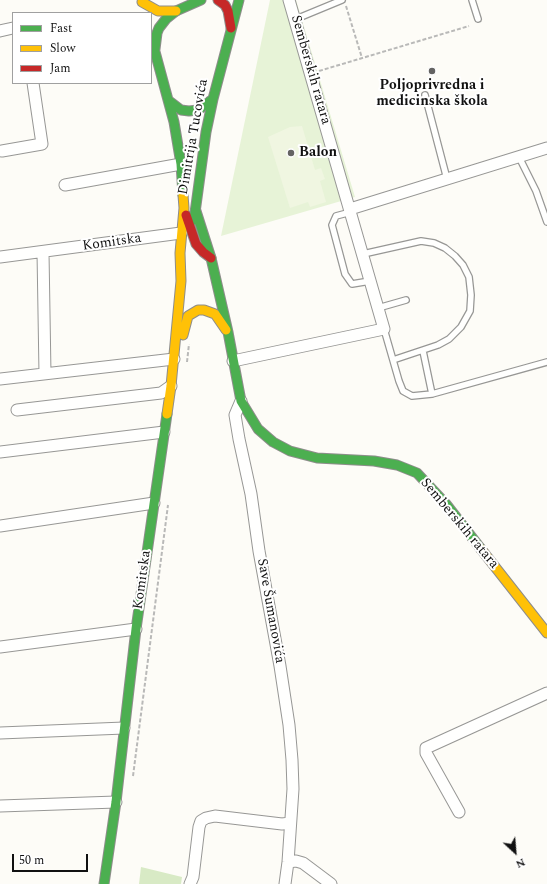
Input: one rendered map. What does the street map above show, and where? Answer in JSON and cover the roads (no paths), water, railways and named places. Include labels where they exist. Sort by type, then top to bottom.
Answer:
[{"type":"main road","points":[[154,50],[159,28],[166,19],[176,11],[201,0]]},
{"type":"main road","points":[[218,0],[228,11],[231,29]]},
{"type":"main road","name":"Dimitrija Tucovića","points":[[181,280],[186,267],[186,234],[196,211],[206,132],[213,99],[239,0]]},
{"type":"main road","points":[[141,1],[158,11],[176,11]]},
{"type":"main road","points":[[141,1],[145,12]]},
{"type":"main road","points":[[152,41],[174,122],[181,164],[186,234],[202,252],[211,258]]},
{"type":"main road","points":[[168,100],[181,110],[189,111],[198,110],[213,99]]},
{"type":"main road","name":"Semberskih ratara","points":[[196,211],[211,258],[228,332],[241,401],[258,429],[273,442],[290,451],[317,458],[374,461],[397,465],[417,473],[446,504],[547,633]]},
{"type":"main road","name":"Komitska","points":[[104,884],[116,802],[136,629],[171,386],[181,280]]},
{"type":"main road","points":[[171,386],[177,370],[188,316],[198,310],[204,310],[215,314],[228,332]]},
{"type":"street","name":"Semberskih ratara","points":[[289,0],[296,19],[384,329]]},
{"type":"street","points":[[0,31],[12,28]]},
{"type":"street","points":[[2,151],[42,144],[33,84]]},
{"type":"street","points":[[350,211],[547,148]]},
{"type":"street","points":[[65,185],[181,164]]},
{"type":"street","name":"Komitska","points":[[0,256],[186,234]]},
{"type":"street","points":[[43,252],[45,374]]},
{"type":"street","points":[[233,361],[384,329]]},
{"type":"street","points":[[0,379],[174,359]]},
{"type":"street","points":[[17,410],[161,393],[171,386]]},
{"type":"street","name":"Save Šumanovića","points":[[241,401],[235,415],[251,494],[259,551],[289,725],[292,760],[292,789],[288,862],[285,884]]},
{"type":"street","points":[[0,452],[164,432]]},
{"type":"street","points":[[0,526],[154,503]]},
{"type":"street","points":[[0,647],[136,629]]},
{"type":"street","points":[[459,812],[426,753],[426,748],[547,693]]},
{"type":"street","points":[[0,733],[124,728]]},
{"type":"street","points":[[0,806],[116,802]]},
{"type":"street","points":[[190,884],[193,877],[201,821],[215,816],[282,824],[290,823]]},
{"type":"street","points":[[288,862],[296,861],[303,864],[331,884]]},
{"type":"lane","points":[[296,19],[343,0]]},
{"type":"lane","points":[[472,0],[478,19]]},
{"type":"lane","points":[[425,95],[447,179]]},
{"type":"lane","points":[[519,156],[536,191],[547,222]]},
{"type":"lane","points":[[350,211],[336,216],[332,225],[345,274],[352,284],[370,281]]},
{"type":"lane","points":[[363,254],[421,241],[434,243],[445,248],[455,256],[463,265],[470,283],[470,311],[461,327],[450,339],[423,351],[393,360]]},
{"type":"lane","points":[[378,308],[406,300]]},
{"type":"lane","points":[[384,329],[403,391],[412,396],[432,394],[547,362]]},
{"type":"lane","points":[[423,351],[432,394]]},
{"type":"place","name":"Poljoprivredna i medicinska škola","points":[[432,71]]},
{"type":"place","name":"Balon","points":[[291,153]]}]
